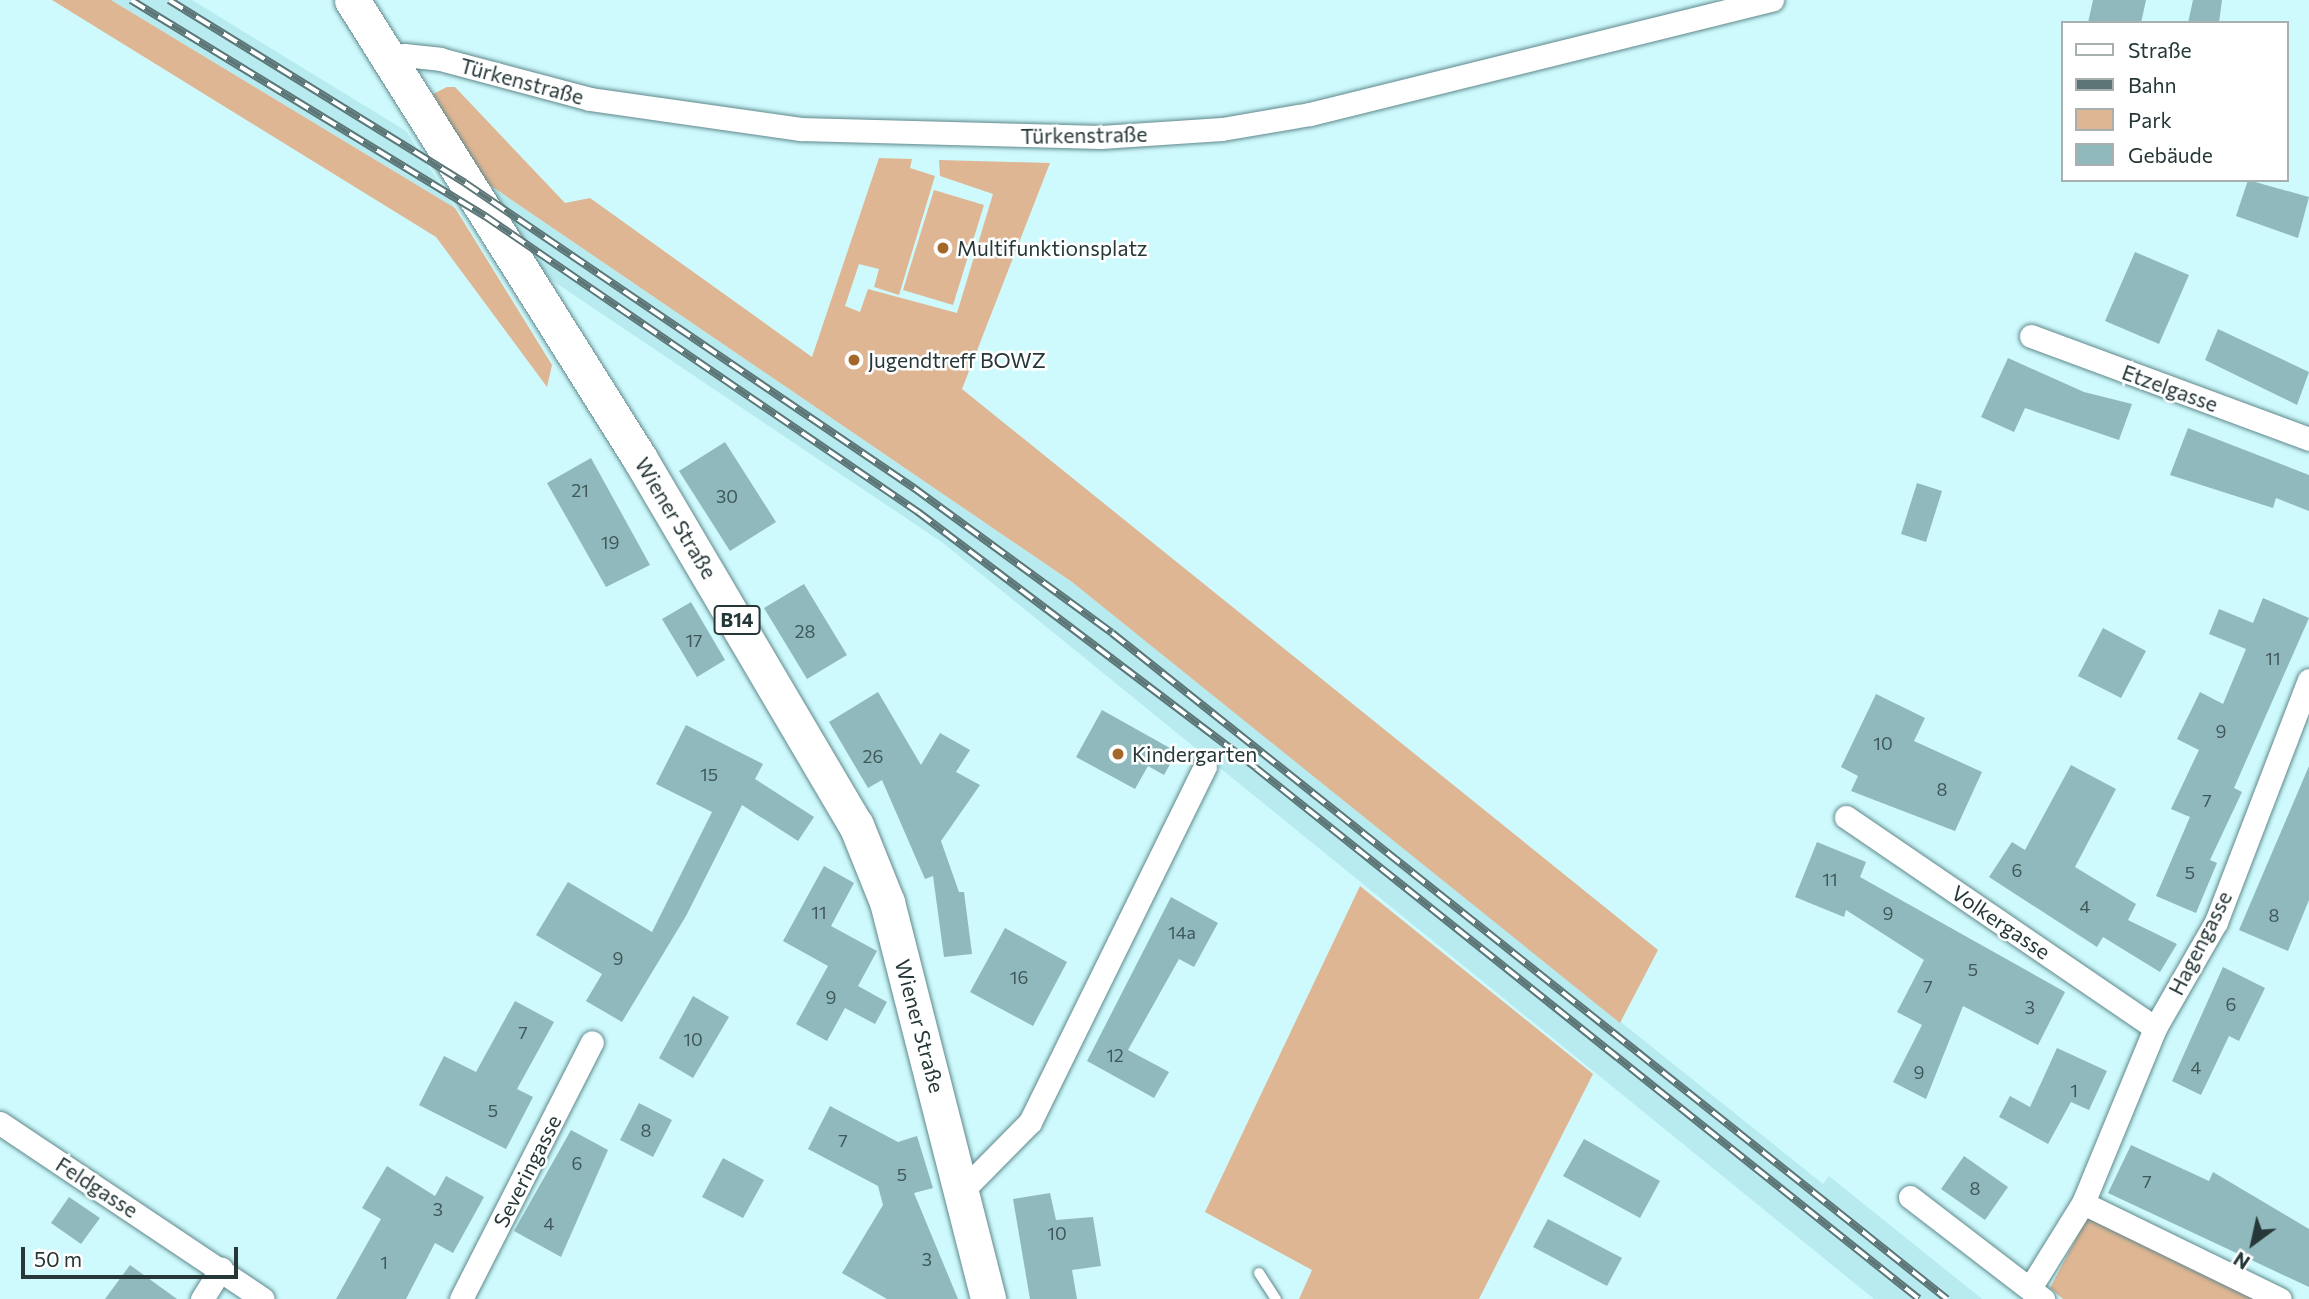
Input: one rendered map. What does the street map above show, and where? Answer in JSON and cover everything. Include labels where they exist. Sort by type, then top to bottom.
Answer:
[{"type":"main road","name":"Wiener Straße","points":[[352,0],[647,470],[856,825],[887,902],[963,1190],[988,1299]]},
{"type":"street","name":"Türkenstraße","points":[[392,64],[404,55],[440,59],[590,99],[800,129],[1101,137],[1222,129],[1310,114],[1772,0]]},
{"type":"street","name":"Etzelgasse","points":[[2031,336],[2309,439]]},
{"type":"street","name":"Hagengasse","points":[[2036,1294],[2083,1203],[2155,1028],[2216,922],[2309,680]]},
{"type":"street","points":[[963,1190],[1030,1122],[1205,767]]},
{"type":"street","name":"Volkergasse","points":[[1846,817],[2155,1028]]},
{"type":"street","name":"Severingasse","points":[[461,1299],[592,1042]]},
{"type":"street","name":"Feldgasse","points":[[0,1123],[221,1268],[263,1299]]},
{"type":"street","points":[[1910,1196],[2036,1294]]},
{"type":"street","points":[[2083,1203],[2280,1299]]},
{"type":"street","points":[[202,1299],[221,1268]]},
{"type":"lane","points":[[1259,1273],[1276,1299]]},
{"type":"shaded area","points":[[111,0],[192,0],[406,131],[455,208]]},
{"type":"shaded area","points":[[481,179],[1072,582],[1823,1184],[1829,1176],[1982,1299],[1874,1299],[943,543],[541,273]]},
{"type":"green space","points":[[52,0],[111,0],[455,208],[552,365],[547,387],[436,237]]},
{"type":"green space","points":[[447,87],[455,87],[565,203],[590,198],[812,357],[879,158],[912,159],[910,168],[935,176],[899,295],[874,287],[879,269],[859,264],[845,306],[860,312],[868,289],[957,313],[993,194],[940,176],[939,160],[1050,163],[962,389],[1658,950],[1620,1023],[1072,582],[481,179],[433,94]]},
{"type":"green space","name":"Multifunktionsplatz","points":[[934,190],[984,205],[953,305],[903,290]]},
{"type":"green space","points":[[1360,886],[1593,1074],[1479,1299],[1299,1299],[1312,1270],[1205,1212]]},
{"type":"green space","points":[[2088,1216],[2256,1299],[2063,1299],[2050,1288]]},
{"type":"building","points":[[2093,0],[2146,0],[2141,21],[2088,21]]},
{"type":"building","points":[[2193,0],[2222,0],[2219,21],[2188,21]]},
{"type":"building","points":[[2247,182],[2309,197],[2298,238],[2236,216]]},
{"type":"building","points":[[2135,252],[2189,275],[2159,344],[2105,321]]},
{"type":"building","points":[[2218,329],[2309,372],[2297,405],[2205,360]]},
{"type":"building","points":[[2008,358],[2084,392],[2132,404],[2119,440],[2025,408],[2014,432],[1981,417]]},
{"type":"building","points":[[2188,428],[2309,475],[2309,511],[2276,498],[2273,508],[2170,475]]},
{"type":"building","points":[[725,442],[776,522],[730,551],[679,471]]},
{"type":"building","points":[[591,458],[650,565],[606,587],[547,483]]},
{"type":"building","points":[[1917,483],[1942,491],[1926,542],[1901,534]]},
{"type":"building","points":[[804,584],[847,655],[807,679],[764,608]]},
{"type":"building","points":[[2263,598],[2309,618],[2234,788],[2242,792],[2210,860],[2217,863],[2196,913],[2156,896],[2190,817],[2171,809],[2199,750],[2177,739],[2200,692],[2223,704],[2246,649],[2209,634],[2219,609],[2253,623]]},
{"type":"building","points":[[691,602],[725,660],[697,677],[662,619]]},
{"type":"building","points":[[2103,628],[2146,651],[2121,698],[2078,676]]},
{"type":"building","points":[[878,692],[921,765],[940,733],[970,750],[956,772],[980,785],[941,841],[959,892],[964,892],[972,954],[944,957],[933,876],[925,879],[882,780],[868,788],[829,722]]},
{"type":"building","points":[[1876,694],[1925,718],[1914,741],[1982,772],[1955,831],[1851,791],[1858,776],[1841,767]]},
{"type":"building","points":[[1102,710],[1177,752],[1164,775],[1148,766],[1135,789],[1076,757]]},
{"type":"building","points":[[686,725],[763,764],[755,779],[814,817],[798,841],[742,805],[686,916],[622,1022],[586,1001],[602,974],[536,935],[568,882],[652,932],[712,812],[656,784]]},
{"type":"building","points":[[2071,765],[2116,789],[2075,867],[2136,904],[2128,920],[2177,944],[2160,972],[2103,937],[2097,947],[1989,877],[2012,842],[2025,850]]},
{"type":"building","points":[[2309,766],[2309,900],[2288,951],[2239,930]]},
{"type":"building","points":[[1817,842],[1866,862],[1860,877],[2065,992],[2038,1045],[1963,1006],[1926,1099],[1893,1082],[1922,1025],[1897,1012],[1924,960],[1846,910],[1844,917],[1795,897]]},
{"type":"building","points":[[824,866],[854,883],[831,926],[877,951],[858,986],[887,1002],[875,1024],[845,1008],[827,1041],[796,1024],[828,966],[783,941]]},
{"type":"building","points":[[1171,897],[1218,923],[1194,967],[1179,959],[1128,1050],[1169,1072],[1154,1098],[1087,1061]]},
{"type":"building","points":[[1005,928],[1067,962],[1033,1026],[970,992]]},
{"type":"building","points":[[2223,967],[2265,988],[2239,1041],[2229,1036],[2201,1095],[2172,1081]]},
{"type":"building","points":[[693,996],[729,1017],[693,1078],[659,1058]]},
{"type":"building","points":[[515,1001],[554,1022],[517,1089],[533,1097],[506,1149],[419,1105],[444,1056],[476,1072]]},
{"type":"building","points":[[2057,1048],[2107,1071],[2089,1110],[2071,1102],[2048,1144],[1999,1117],[2010,1096],[2030,1107]]},
{"type":"building","points":[[639,1103],[672,1120],[653,1157],[620,1140]]},
{"type":"building","points":[[830,1106],[898,1142],[917,1136],[933,1188],[914,1193],[958,1299],[887,1299],[842,1273],[883,1205],[878,1186],[808,1149]]},
{"type":"building","points":[[571,1130],[608,1150],[561,1257],[514,1231]]},
{"type":"building","points":[[1584,1139],[1660,1181],[1640,1218],[1563,1176]]},
{"type":"building","points":[[2131,1145],[2209,1181],[2213,1172],[2309,1229],[2309,1287],[2108,1193]]},
{"type":"building","points":[[1964,1156],[2008,1187],[1985,1220],[1941,1189]]},
{"type":"building","points":[[723,1158],[764,1180],[743,1218],[702,1197]]},
{"type":"building","points":[[387,1166],[435,1196],[446,1176],[484,1197],[453,1253],[435,1243],[406,1299],[336,1299],[381,1219],[362,1208]]},
{"type":"building","points":[[1050,1193],[1056,1220],[1093,1217],[1101,1266],[1072,1270],[1077,1299],[1030,1299],[1013,1199]]},
{"type":"building","points":[[69,1197],[100,1218],[81,1244],[51,1223]]},
{"type":"building","points":[[1548,1219],[1622,1258],[1607,1286],[1533,1247]]},
{"type":"building","points":[[130,1265],[177,1299],[105,1299]]},
{"type":"railway","points":[[131,0],[485,216],[918,512],[1256,768],[1919,1299]]},
{"type":"railway","points":[[169,0],[465,183],[914,488],[1112,633],[1947,1299]]},
{"type":"place","name":"Multifunktionsplatz","points":[[943,248]]},
{"type":"place","name":"Jugendtreff BOWZ","points":[[854,360]]},
{"type":"place","name":"Kindergarten","points":[[1118,754]]}]
